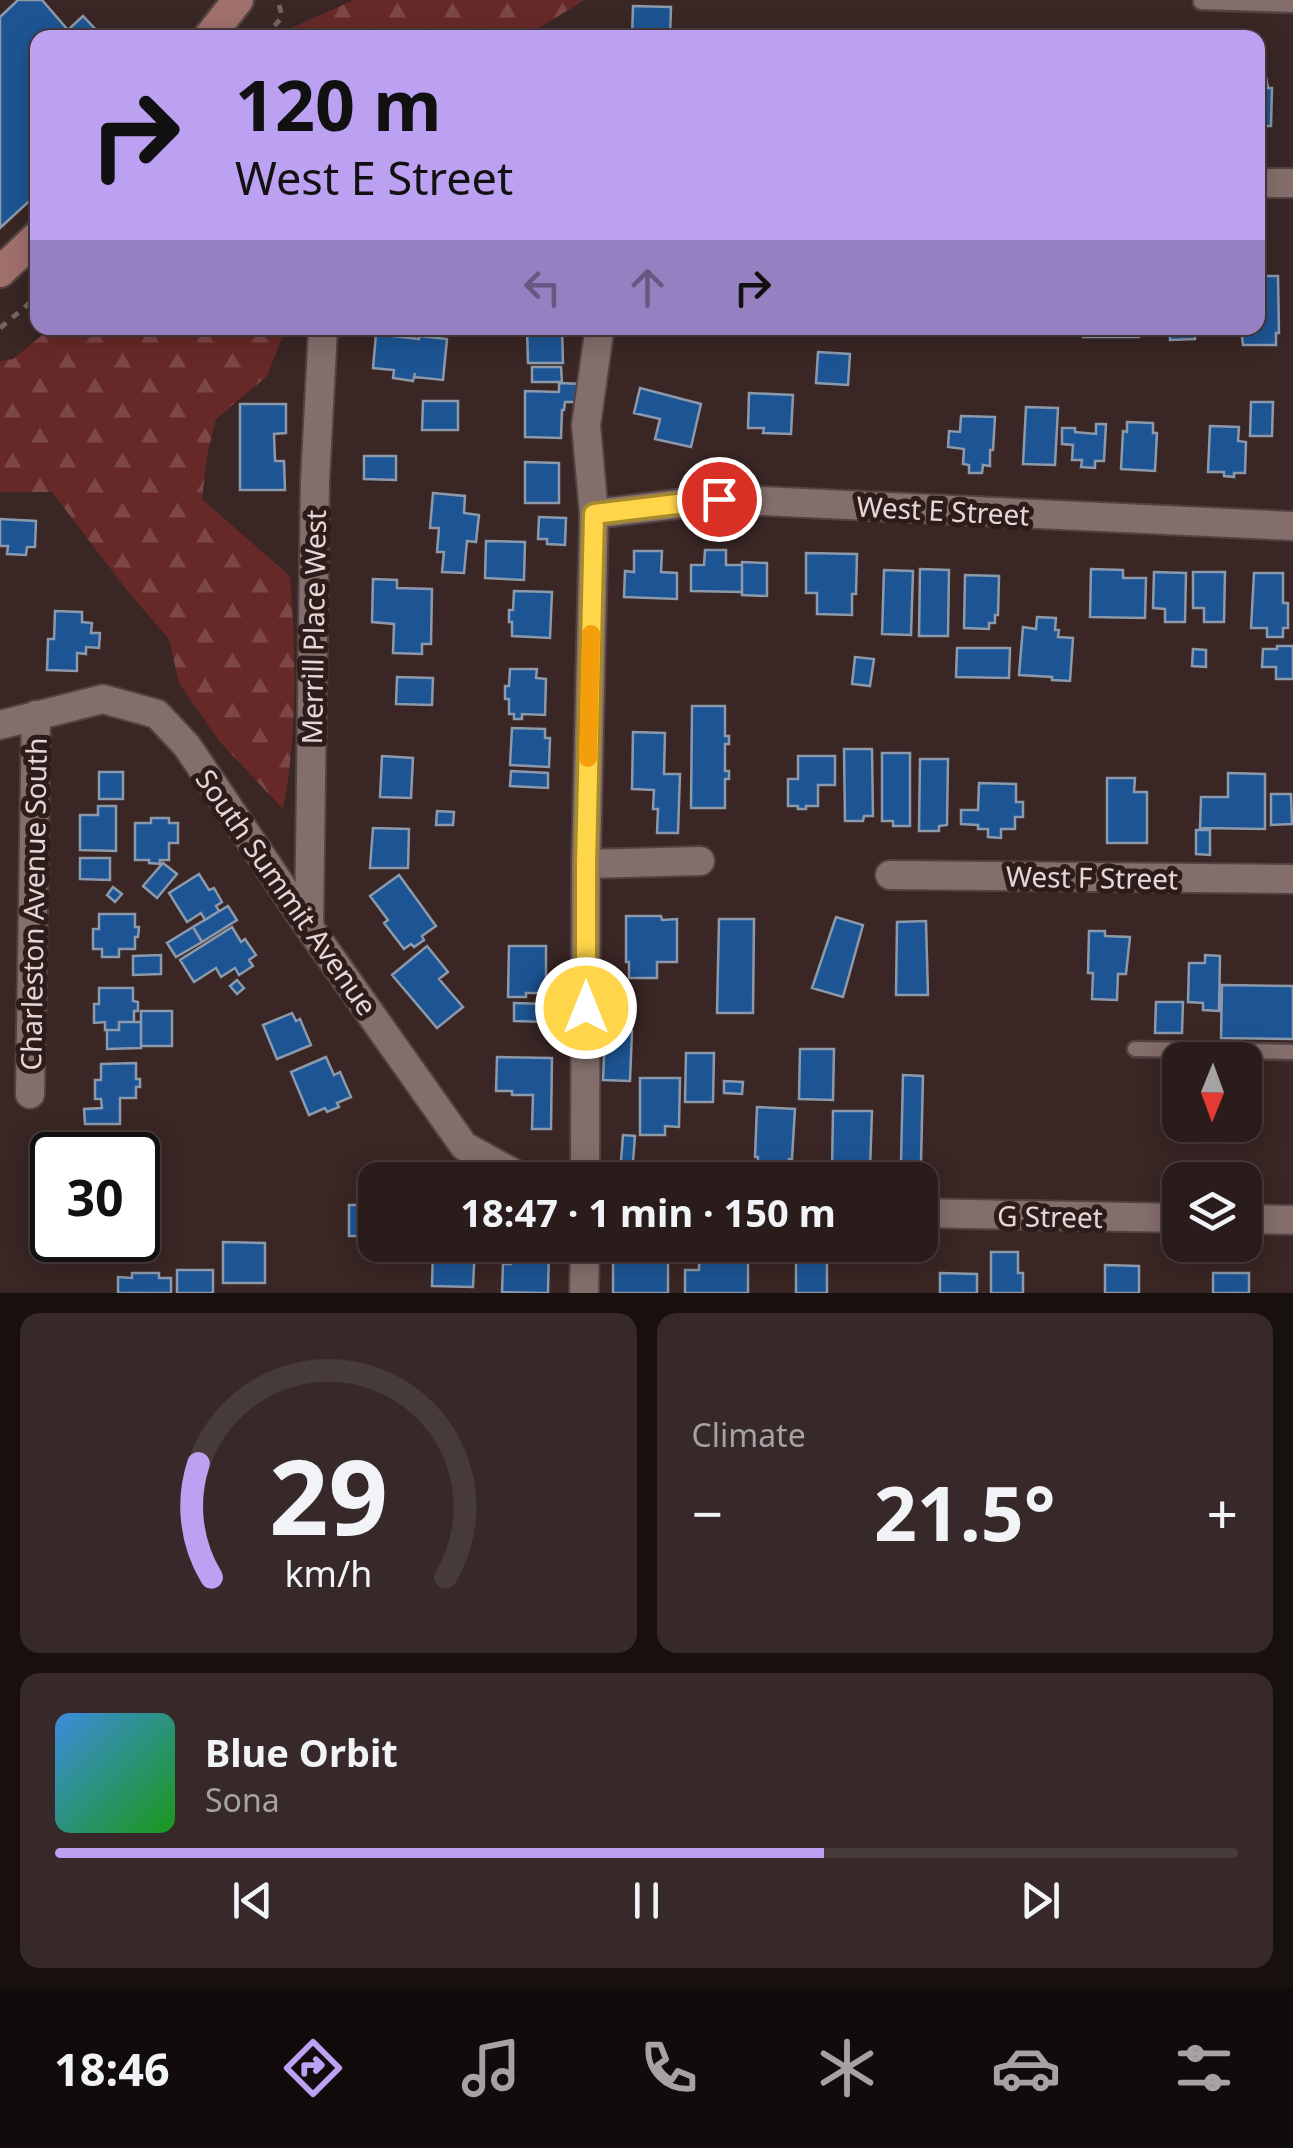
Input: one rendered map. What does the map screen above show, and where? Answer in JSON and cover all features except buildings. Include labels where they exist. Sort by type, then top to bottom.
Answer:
[{"type":"main road","points":[[214,30],[238,0]]},
{"type":"main road","points":[[0,272],[30,244]]},
{"type":"street","points":[[1265,183],[1293,183]]},
{"type":"street","name":"Merrill Place West","points":[[309,927],[315,500],[323,335]]},
{"type":"street","points":[[585,1162],[586,864],[594,514],[586,425],[599,335]]},
{"type":"street","name":"West E Street","points":[[594,514],[719,499],[1293,526]]},
{"type":"street","name":"South Summit Avenue","points":[[0,725],[103,699],[157,714],[188,746],[309,927],[464,1146],[493,1162]]},
{"type":"street","name":"Charleston Avenue South","points":[[30,1094],[36,714]]},
{"type":"street","points":[[586,864],[700,861]]},
{"type":"street","name":"West F Street","points":[[890,875],[1293,879]]},
{"type":"street","name":"G Street","points":[[938,1213],[1162,1218]]},
{"type":"street","points":[[1262,1220],[1293,1220]]},
{"type":"street","points":[[584,1262],[584,1293]]},
{"type":"lane","points":[[1201,2],[1293,5]]},
{"type":"lane","points":[[1135,1049],[1293,1052]]},
{"type":"path","points":[[271,30],[282,17],[278,0]]},
{"type":"path","points":[[0,328],[30,303]]},
{"type":"green space","points":[[354,0],[584,0],[536,30],[286,30]]},
{"type":"green space","points":[[42,335],[283,335],[267,376],[216,419],[202,499],[290,576],[294,693],[283,809],[219,741],[179,683],[169,639],[52,492],[0,492],[0,361],[13,359]]},
{"type":"slow traffic","points":[[588,758],[591,634]]},
{"type":"route","points":[[586,1008],[594,514],[719,499]]}]
